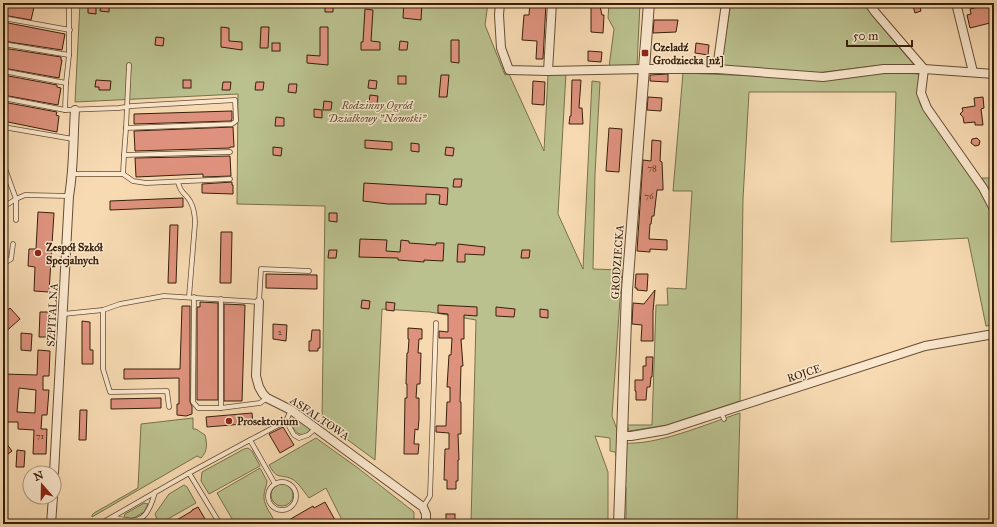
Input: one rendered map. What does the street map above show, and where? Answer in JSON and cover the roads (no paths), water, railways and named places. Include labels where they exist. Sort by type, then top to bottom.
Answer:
[{"type":"street","points":[[500,3],[499,15],[501,48],[509,70],[717,70],[823,77],[884,69],[924,69],[994,74]]},
{"type":"street","points":[[548,71],[552,3]]},
{"type":"street","name":"GRODZIECKA","points":[[619,524],[627,290],[648,3]]},
{"type":"street","points":[[717,70],[726,3]]},
{"type":"street","points":[[869,3],[924,69],[921,93],[927,108],[983,188],[994,209]]},
{"type":"street","points":[[956,3],[973,72]]},
{"type":"street","name":"SZPITALNA","points":[[54,465],[75,110]]},
{"type":"street","points":[[259,302],[256,376],[263,394],[267,398]]},
{"type":"street","name":"ROJCE","points":[[622,436],[667,433],[722,416],[925,346],[994,334]]},
{"type":"street","name":"ASFALTOWA","points":[[267,398],[291,410],[423,507]]},
{"type":"street","points":[[51,524],[52,505]]},
{"type":"street","points":[[423,507],[426,514],[426,524]]},
{"type":"lane","points":[[61,3],[69,4],[70,30],[65,110]]},
{"type":"lane","points":[[3,18],[70,30]]},
{"type":"lane","points":[[3,44],[69,55]]},
{"type":"lane","points":[[123,174],[129,65]]},
{"type":"lane","points":[[3,71],[66,83]]},
{"type":"lane","points":[[3,98],[65,110],[235,100],[236,121],[232,124],[126,128]]},
{"type":"lane","points":[[3,127],[73,139]]},
{"type":"lane","points":[[124,155],[230,152]]},
{"type":"lane","points":[[3,163],[16,199],[16,220]]},
{"type":"lane","points":[[72,174],[123,174],[133,181],[146,183],[230,179]]},
{"type":"lane","points":[[178,182],[180,191],[190,200],[194,211],[195,223],[192,297],[193,402],[198,408],[221,408],[260,403],[267,398]]},
{"type":"lane","points":[[3,207],[25,195],[69,196]]},
{"type":"lane","points":[[3,264],[11,259],[13,244]]},
{"type":"lane","points":[[63,314],[103,310],[120,304],[164,296],[259,302],[261,269],[309,271]]},
{"type":"lane","points":[[221,299],[221,408]]},
{"type":"lane","points":[[103,310],[103,369],[110,392],[167,391],[169,407]]},
{"type":"lane","points":[[423,507],[430,496],[436,323]]},
{"type":"lane","points":[[100,524],[286,420],[291,410]]},
{"type":"lane","points":[[286,420],[294,435],[299,438],[308,435],[316,428]]},
{"type":"lane","points":[[250,440],[275,484]]},
{"type":"lane","points":[[189,473],[219,524]]},
{"type":"lane","points":[[279,482],[288,483],[294,489],[296,497],[295,502],[289,508],[280,510],[270,503],[268,499],[269,490],[275,484],[279,482]]},
{"type":"lane","points":[[113,517],[133,522],[146,515],[152,505],[156,492]]},
{"type":"place","name":"Czeladź Grodziecka [nż]","points":[[645,53]]},
{"type":"place","name":"Zespół Szkół Specjalnych","points":[[38,253]]},
{"type":"place","name":"Prosektorium","points":[[229,421]]},
{"type":"park label","name":"Rodzinny Ogród Działkowy \"Nowotki\"","points":[[377,111]]}]
